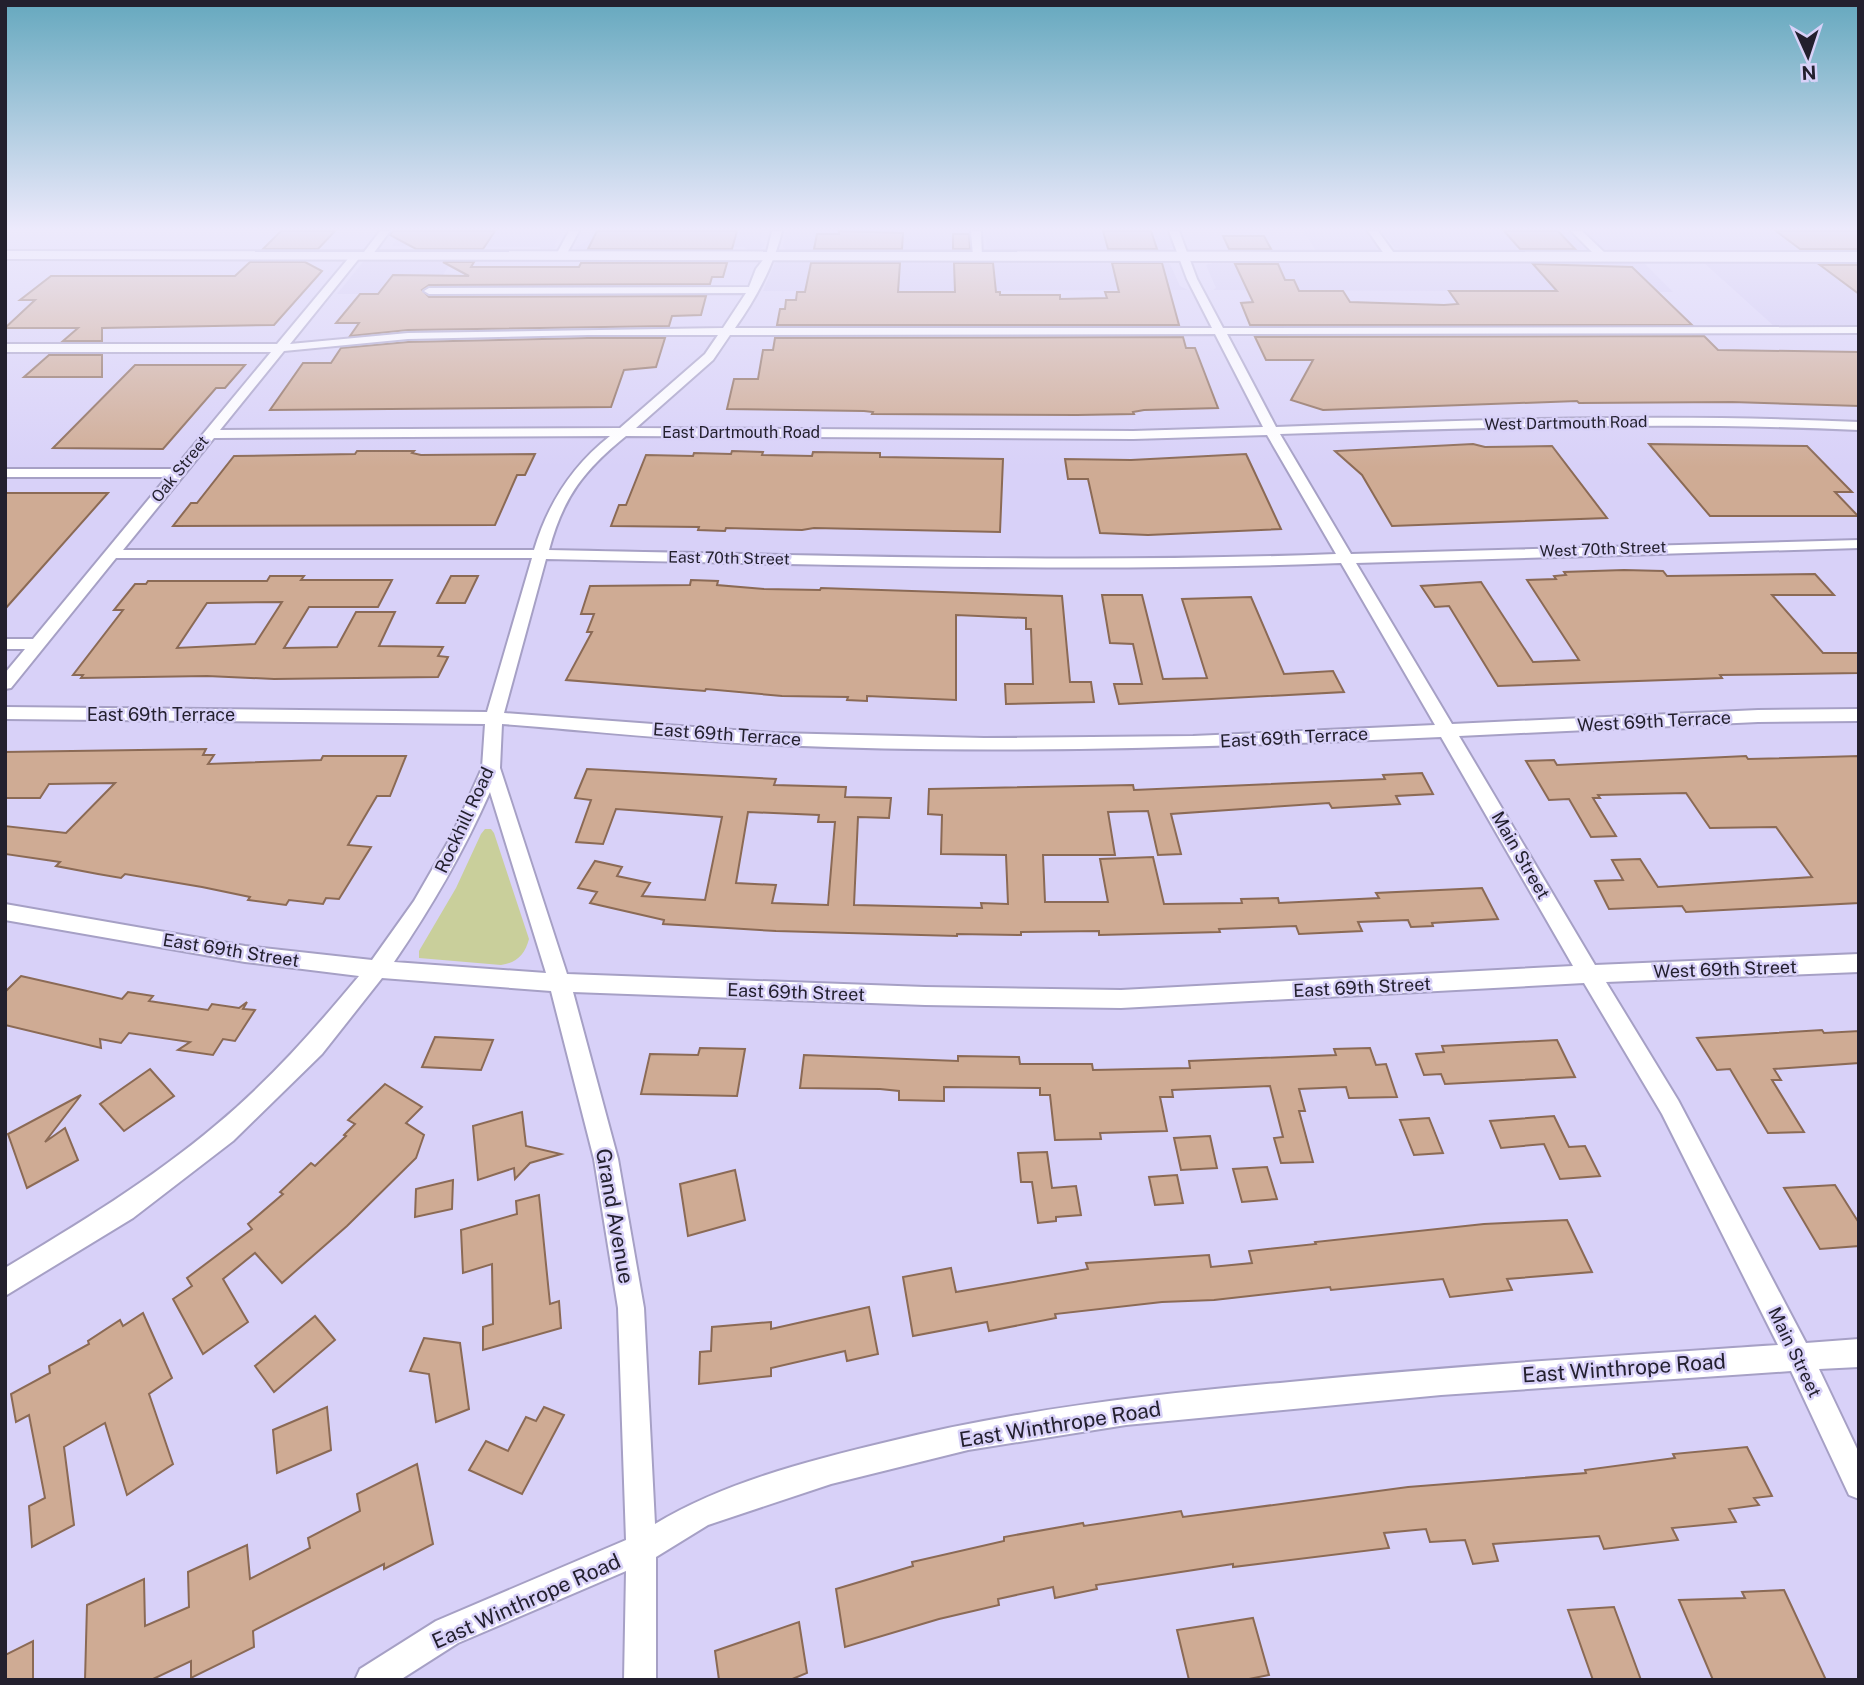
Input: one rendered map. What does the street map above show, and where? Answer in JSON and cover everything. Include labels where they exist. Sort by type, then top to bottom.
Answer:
[{"type":"street","name":"Oak Street","points":[[5,684],[208,434],[314,310]]},
{"type":"street","name":"Rockhill Road","points":[[5,1283],[124,1210],[225,1133],[314,1047],[377,969],[421,907],[461,836],[491,768],[494,718],[549,523],[567,489],[592,458],[709,357],[744,310]]},
{"type":"street","name":"Main Street","points":[[1208,310],[1273,433],[1670,1107],[1798,1356],[1859,1485]]},
{"type":"street","points":[[5,348],[281,348],[455,335],[1859,330]]},
{"type":"street","name":"West Dartmouth Road","points":[[1273,433],[1541,422],[1772,422],[1859,426]]},
{"type":"street","name":"East Dartmouth Road","points":[[208,434],[1273,433]]},
{"type":"street","points":[[5,473],[177,473]]},
{"type":"street","name":"West 70th Street","points":[[1347,558],[1859,544]]},
{"type":"street","name":"East 70th Street","points":[[110,554],[540,554],[1054,564],[1198,564],[1347,558]]},
{"type":"street","points":[[5,644],[38,644]]},
{"type":"street","name":"East 69th Terrace","points":[[5,713],[494,718],[775,739],[985,744],[1193,742],[1449,730]]},
{"type":"street","name":"West 69th Terrace","points":[[1449,730],[1758,716],[1859,715]]},
{"type":"street","name":"Grand Avenue","points":[[491,768],[561,984],[606,1159],[631,1308],[641,1549],[640,1680]]},
{"type":"street","name":"East 69th Street","points":[[5,912],[245,954],[377,969],[561,984],[925,996],[1121,999],[1591,974]]},
{"type":"street","name":"West 69th Street","points":[[1591,974],[1859,963]]},
{"type":"street","name":"East Winthrope Road","points":[[372,1680],[447,1632],[641,1549],[701,1513],[831,1470],[968,1436],[1126,1411],[1441,1381],[1859,1353]]},
{"type":"shaded area","points":[[1756,310],[1859,310],[1859,327],[1775,327]]},
{"type":"green space","points":[[485,829],[491,829],[494,833],[529,939],[525,949],[516,960],[501,965],[419,958],[419,951],[456,888]]},
{"type":"building","points":[[25,310],[288,310],[274,325],[102,328],[102,341],[63,341],[78,328],[5,328]]},
{"type":"building","points":[[347,310],[702,310],[701,315],[672,316],[669,326],[408,330],[350,336],[359,323],[336,323]]},
{"type":"building","points":[[780,310],[1175,310],[1179,325],[777,325]]},
{"type":"building","points":[[1244,310],[1676,310],[1692,325],[1250,325]]},
{"type":"building","points":[[1704,336],[1718,350],[1859,352],[1859,406],[1577,401],[1323,410],[1291,400],[1313,360],[1266,360],[1255,337]]},
{"type":"building","points":[[1183,337],[1186,348],[1195,348],[1218,408],[1077,415],[872,414],[873,412],[864,411],[727,409],[734,379],[758,379],[763,350],[773,350],[775,338]]},
{"type":"building","points":[[665,338],[656,367],[624,370],[611,407],[270,410],[303,363],[331,363],[341,348],[408,342]]},
{"type":"building","points":[[49,355],[102,355],[102,377],[24,377]]},
{"type":"building","points":[[135,365],[245,365],[225,388],[216,388],[163,449],[53,448]]},
{"type":"building","points":[[1473,444],[1485,447],[1552,446],[1607,518],[1392,526],[1362,475],[1335,451]]},
{"type":"building","points":[[1649,444],[1807,446],[1852,492],[1835,492],[1858,516],[1710,516]]},
{"type":"building","points":[[357,451],[414,451],[412,453],[421,455],[535,454],[525,475],[517,475],[495,525],[173,526],[191,503],[197,503],[234,456],[355,454]]},
{"type":"building","points":[[732,451],[763,452],[762,455],[812,456],[813,452],[880,453],[880,457],[1003,459],[1000,532],[814,528],[726,528],[725,531],[698,530],[699,527],[611,526],[619,505],[626,505],[646,455],[693,456],[694,453],[731,454]]},
{"type":"building","points":[[1246,454],[1281,529],[1148,535],[1100,533],[1088,479],[1068,479],[1065,459],[1131,460]]},
{"type":"building","points":[[5,493],[108,493],[5,609]]},
{"type":"building","points":[[1663,571],[1667,576],[1815,574],[1834,595],[1772,595],[1823,653],[1859,653],[1859,673],[1720,675],[1722,678],[1498,686],[1449,606],[1435,607],[1421,586],[1481,582],[1533,662],[1579,660],[1527,580],[1556,579],[1554,576],[1566,575],[1564,572]]},
{"type":"building","points":[[270,576],[304,576],[301,580],[392,580],[378,607],[309,607],[284,648],[337,647],[356,612],[395,612],[379,646],[443,647],[438,656],[448,657],[438,677],[81,678],[83,675],[73,675],[123,610],[114,610],[135,584],[146,584],[148,581],[267,581]],"holes":[[[282,602],[255,644],[177,648],[207,603]]]},
{"type":"building","points":[[451,576],[478,576],[465,603],[437,603]]},
{"type":"building","points":[[691,580],[718,581],[717,585],[764,589],[821,588],[1062,596],[1070,682],[1091,682],[1094,702],[1006,704],[1005,684],[1033,684],[1031,629],[1026,629],[1026,618],[956,615],[956,700],[867,696],[867,701],[847,700],[848,697],[782,696],[566,680],[592,632],[587,632],[594,614],[581,614],[590,586],[690,585]]},
{"type":"building","points":[[1102,595],[1142,595],[1163,679],[1207,678],[1182,599],[1251,597],[1284,674],[1333,671],[1344,692],[1119,704],[1114,684],[1142,684],[1133,644],[1110,643]]},
{"type":"building","points":[[206,749],[203,755],[214,755],[208,764],[321,760],[323,756],[406,756],[390,796],[377,796],[348,845],[371,847],[339,899],[326,898],[323,904],[289,900],[286,905],[248,900],[250,897],[202,887],[125,874],[121,878],[56,866],[60,862],[5,854],[5,826],[66,833],[115,783],[49,784],[40,798],[5,798],[5,752]]},
{"type":"building","points":[[1746,756],[1748,759],[1859,756],[1859,903],[1686,912],[1682,906],[1609,909],[1595,881],[1623,880],[1612,860],[1640,859],[1658,887],[1812,877],[1776,827],[1710,828],[1686,793],[1598,795],[1600,798],[1593,798],[1616,836],[1591,837],[1569,799],[1549,800],[1526,761],[1554,760],[1557,765]]},
{"type":"building","points":[[587,769],[776,779],[774,785],[846,787],[845,797],[891,798],[889,818],[858,817],[854,905],[982,908],[981,903],[1008,904],[1006,855],[941,854],[942,815],[928,814],[929,789],[1133,785],[1134,790],[1385,779],[1383,775],[1422,773],[1433,794],[1396,796],[1400,804],[1332,808],[1329,803],[1171,814],[1181,854],[1158,855],[1148,811],[1108,812],[1115,855],[1043,855],[1045,902],[1108,902],[1100,859],[1153,857],[1164,904],[1242,903],[1241,899],[1278,898],[1279,903],[1379,898],[1376,893],[1482,888],[1498,919],[1411,927],[1408,920],[1358,922],[1362,931],[1299,934],[1296,926],[1219,929],[1220,932],[1099,935],[1099,931],[1021,932],[1021,935],[957,936],[776,931],[663,924],[664,920],[590,903],[597,892],[578,888],[595,861],[622,867],[617,876],[650,883],[642,896],[705,900],[722,817],[616,809],[603,844],[576,842],[591,800],[575,798]],"holes":[[[748,812],[819,815],[818,822],[835,822],[828,905],[772,903],[776,885],[736,883]]]},
{"type":"building","points":[[21,976],[122,999],[128,992],[153,996],[149,1001],[208,1010],[212,1004],[239,1008],[247,1002],[243,1009],[255,1010],[235,1041],[223,1039],[213,1055],[178,1050],[190,1042],[129,1033],[121,1043],[100,1039],[101,1048],[5,1025],[5,992]]},
{"type":"building","points":[[1822,1030],[1824,1033],[1859,1031],[1859,1063],[1774,1069],[1781,1080],[1772,1080],[1804,1132],[1768,1133],[1730,1069],[1717,1070],[1697,1038]]},
{"type":"building","points":[[435,1037],[493,1040],[481,1070],[422,1067]]},
{"type":"building","points":[[1557,1040],[1575,1077],[1445,1084],[1441,1074],[1424,1075],[1416,1054],[1444,1052],[1442,1046]]},
{"type":"building","points":[[700,1048],[745,1049],[737,1096],[641,1094],[650,1054],[698,1055]]},
{"type":"building","points":[[1370,1048],[1376,1065],[1386,1064],[1397,1097],[1349,1098],[1346,1087],[1299,1089],[1305,1111],[1299,1111],[1313,1162],[1281,1163],[1274,1138],[1283,1137],[1270,1086],[1172,1090],[1173,1097],[1160,1097],[1167,1131],[1100,1133],[1101,1139],[1055,1140],[1050,1095],[1040,1095],[1040,1088],[944,1087],[944,1101],[899,1100],[899,1091],[880,1089],[800,1088],[804,1055],[958,1061],[958,1056],[1019,1057],[1020,1064],[1092,1064],[1093,1070],[1190,1068],[1189,1061],[1336,1055],[1334,1049]]},
{"type":"building","points":[[150,1069],[174,1096],[124,1131],[100,1104]]},
{"type":"building","points":[[385,1084],[422,1107],[406,1123],[424,1135],[416,1158],[347,1226],[282,1283],[255,1253],[223,1279],[248,1322],[203,1354],[173,1299],[192,1286],[187,1278],[252,1229],[248,1224],[283,1194],[280,1192],[311,1163],[315,1166],[346,1136],[344,1135],[355,1124],[348,1120]]},
{"type":"building","points":[[81,1095],[45,1142],[65,1128],[78,1160],[27,1188],[8,1134]]},
{"type":"building","points":[[522,1112],[526,1146],[561,1154],[530,1163],[515,1179],[514,1168],[478,1180],[473,1126]]},
{"type":"building","points":[[1554,1116],[1569,1147],[1585,1146],[1600,1176],[1560,1179],[1544,1144],[1501,1148],[1490,1121]]},
{"type":"building","points":[[1429,1118],[1443,1153],[1414,1155],[1400,1120]]},
{"type":"building","points":[[1210,1136],[1217,1168],[1181,1170],[1174,1138]]},
{"type":"building","points":[[1047,1152],[1052,1188],[1076,1186],[1081,1215],[1056,1217],[1056,1221],[1038,1223],[1032,1182],[1021,1182],[1018,1153]]},
{"type":"building","points":[[1267,1167],[1277,1199],[1242,1202],[1233,1169]]},
{"type":"building","points":[[735,1170],[745,1220],[688,1236],[680,1184]]},
{"type":"building","points":[[1177,1175],[1183,1203],[1155,1205],[1149,1177]]},
{"type":"building","points":[[453,1180],[452,1209],[415,1217],[416,1189]]},
{"type":"building","points":[[1835,1185],[1859,1223],[1859,1246],[1820,1249],[1784,1188]]},
{"type":"building","points":[[539,1195],[550,1304],[559,1301],[561,1328],[483,1350],[483,1327],[493,1324],[492,1264],[463,1273],[461,1230],[517,1214],[516,1201]]},
{"type":"building","points":[[1567,1220],[1592,1272],[1507,1279],[1512,1290],[1450,1297],[1443,1279],[1331,1290],[1330,1287],[1055,1314],[1056,1318],[989,1331],[987,1322],[913,1336],[903,1277],[951,1268],[956,1292],[1088,1269],[1086,1263],[1209,1255],[1211,1267],[1252,1263],[1249,1251],[1316,1244],[1315,1242],[1484,1224]]},
{"type":"building","points":[[869,1307],[878,1354],[847,1361],[845,1351],[771,1368],[771,1376],[699,1384],[700,1352],[711,1351],[712,1327],[771,1322],[771,1329]]},
{"type":"building","points":[[143,1313],[172,1378],[149,1394],[173,1464],[127,1495],[105,1423],[64,1447],[74,1525],[32,1547],[29,1506],[45,1498],[29,1415],[16,1422],[11,1394],[50,1373],[49,1366],[89,1344],[88,1341],[120,1320],[123,1326]]},
{"type":"building","points":[[315,1316],[335,1340],[274,1392],[255,1366]]},
{"type":"building","points":[[424,1338],[460,1343],[469,1409],[436,1422],[429,1374],[410,1371]]},
{"type":"building","points":[[327,1407],[331,1450],[277,1473],[273,1430]]},
{"type":"building","points":[[544,1407],[564,1415],[522,1494],[469,1470],[486,1441],[508,1451],[526,1417],[536,1421]]},
{"type":"building","points":[[1747,1447],[1772,1496],[1754,1498],[1759,1505],[1729,1509],[1736,1522],[1672,1528],[1678,1540],[1604,1549],[1599,1536],[1493,1544],[1498,1561],[1473,1564],[1465,1540],[1430,1542],[1426,1529],[1384,1533],[1389,1548],[1233,1567],[1233,1564],[1096,1585],[1097,1589],[1055,1598],[1053,1587],[998,1599],[999,1605],[939,1619],[845,1647],[836,1589],[913,1566],[912,1562],[1004,1541],[1004,1537],[1083,1523],[1084,1526],[1181,1511],[1183,1517],[1408,1487],[1586,1473],[1585,1470],[1675,1458],[1673,1454]]},
{"type":"building","points":[[417,1464],[433,1544],[384,1569],[384,1564],[253,1631],[254,1647],[191,1678],[191,1661],[151,1680],[85,1680],[87,1605],[144,1579],[145,1626],[189,1607],[188,1572],[247,1545],[250,1579],[310,1548],[308,1538],[360,1511],[357,1494]]},
{"type":"building","points":[[1784,1590],[1826,1680],[1713,1680],[1679,1600],[1745,1598],[1742,1592]]},
{"type":"building","points":[[1614,1607],[1641,1680],[1593,1680],[1568,1610]]},
{"type":"building","points":[[1253,1618],[1269,1675],[1244,1680],[1189,1680],[1177,1630]]},
{"type":"building","points":[[799,1622],[807,1673],[790,1680],[719,1680],[715,1651]]},
{"type":"building","points":[[33,1641],[33,1680],[5,1680],[5,1655]]}]
